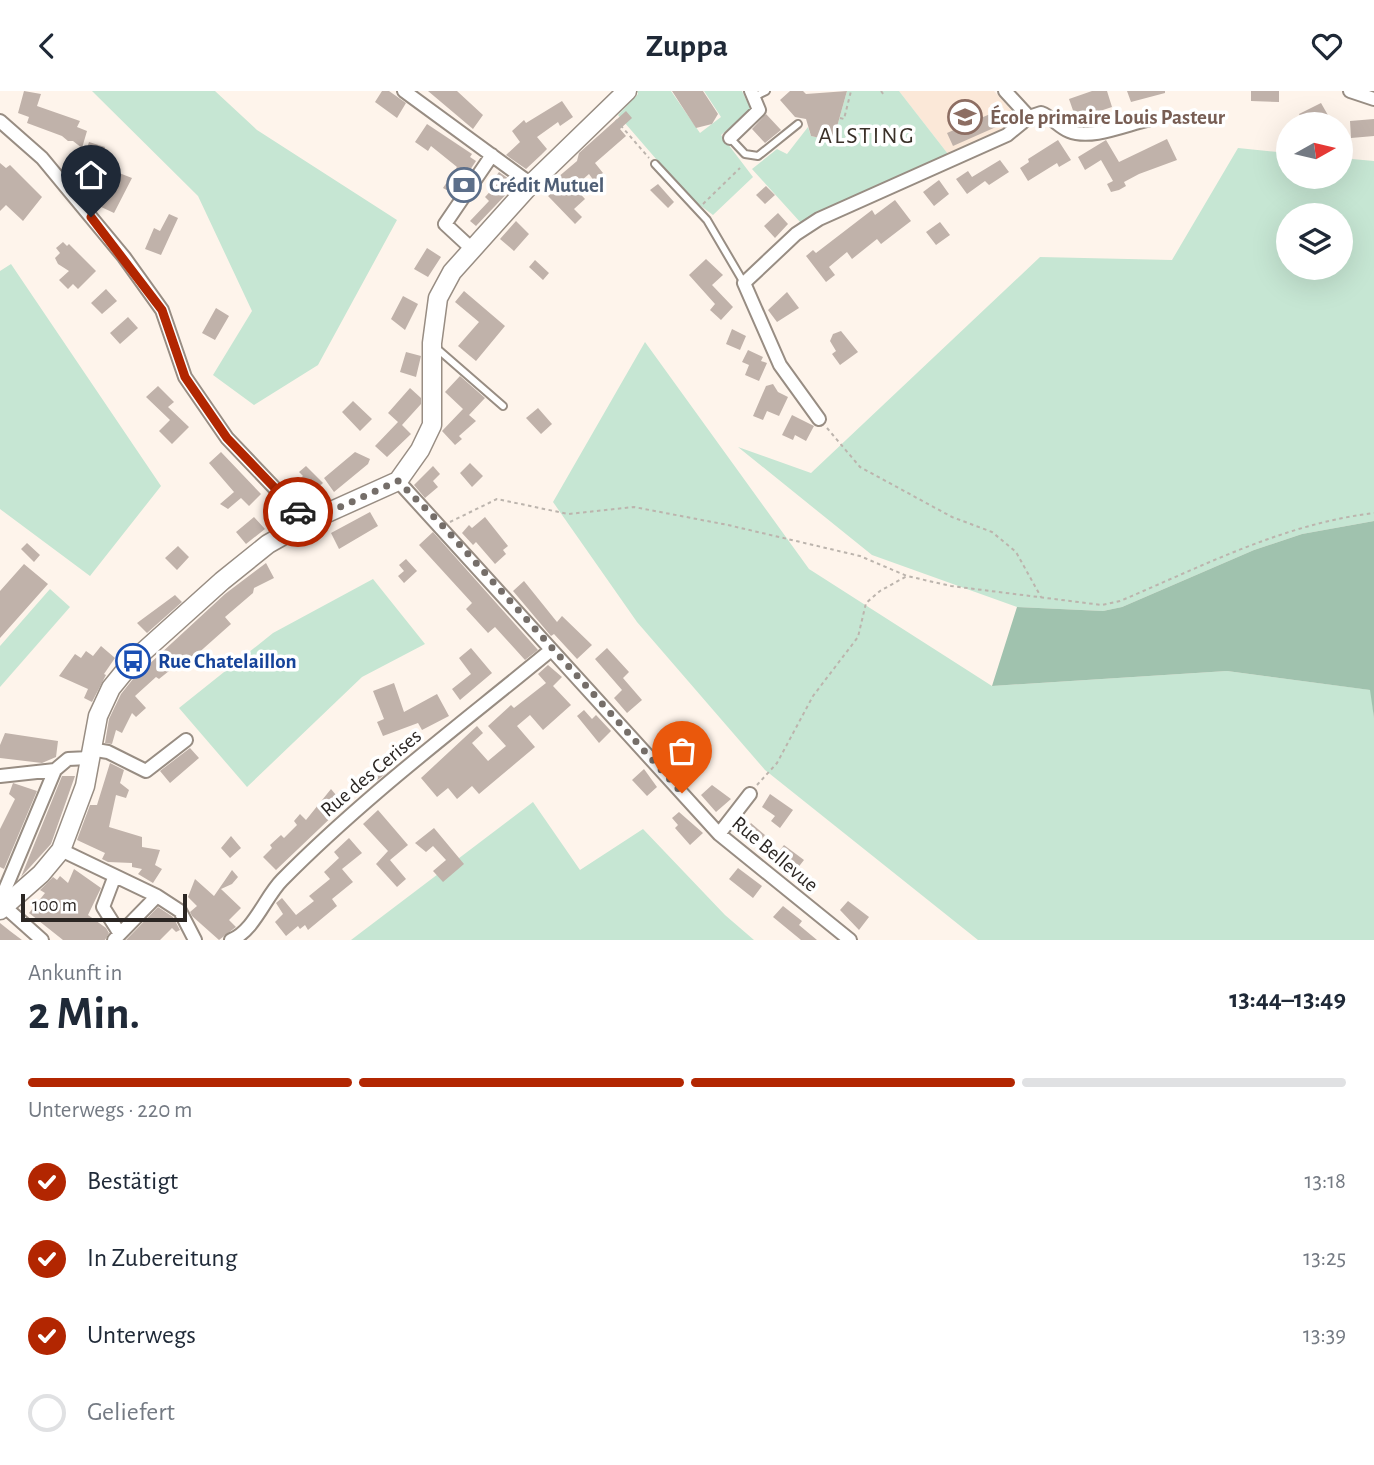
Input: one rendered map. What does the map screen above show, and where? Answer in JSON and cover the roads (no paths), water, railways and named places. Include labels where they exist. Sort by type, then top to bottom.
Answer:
[{"type":"main road","points":[[3,909],[41,874],[61,850],[82,796],[98,716],[111,688],[133,661],[231,573],[268,544],[307,522],[398,481],[420,450],[432,425],[432,344],[438,298],[452,272],[531,184],[627,91]]},
{"type":"street","points":[[404,91],[531,184]]},
{"type":"street","points":[[1005,91],[1029,117]]},
{"type":"street","points":[[1350,91],[1374,99]]},
{"type":"street","points":[[730,138],[759,110],[752,94]]},
{"type":"street","points":[[819,419],[779,365],[744,283],[805,227],[1007,135],[1029,117],[1041,113],[1066,130],[1081,135],[1147,120]]},
{"type":"street","points":[[0,121],[42,157],[124,257],[162,310],[185,377],[227,438],[307,522]]},
{"type":"street","points":[[472,249],[445,224],[492,155]]},
{"type":"street","name":"Rue Bellevue","points":[[398,481],[443,526],[551,650],[719,834],[850,940]]},
{"type":"street","name":"Rue des Cerises","points":[[231,940],[250,924],[276,886],[337,825],[551,650]]},
{"type":"street","points":[[42,940],[3,909],[4,892],[55,770],[68,759],[108,752],[146,771],[186,740]]},
{"type":"street","points":[[0,776],[55,770]]},
{"type":"street","points":[[719,834],[750,794]]},
{"type":"street","points":[[61,850],[114,878],[157,896],[180,911],[195,940]]},
{"type":"street","points":[[114,878],[103,907],[117,937],[157,896]]},
{"type":"lane","points":[[752,94],[766,91]]},
{"type":"lane","points":[[730,138],[746,154],[758,156],[798,124]]},
{"type":"lane","points":[[655,164],[707,220],[744,283]]},
{"type":"lane","points":[[432,344],[503,406]]},
{"type":"place","name":"École primaire Louis Pasteur","points":[[965,117]]},
{"type":"place","name":"Crédit Mutuel","points":[[464,185]]},
{"type":"place","name":"Rue Chatelaillon","points":[[133,661]]},
{"type":"district","name":"ALSTING","points":[[867,136]]}]
